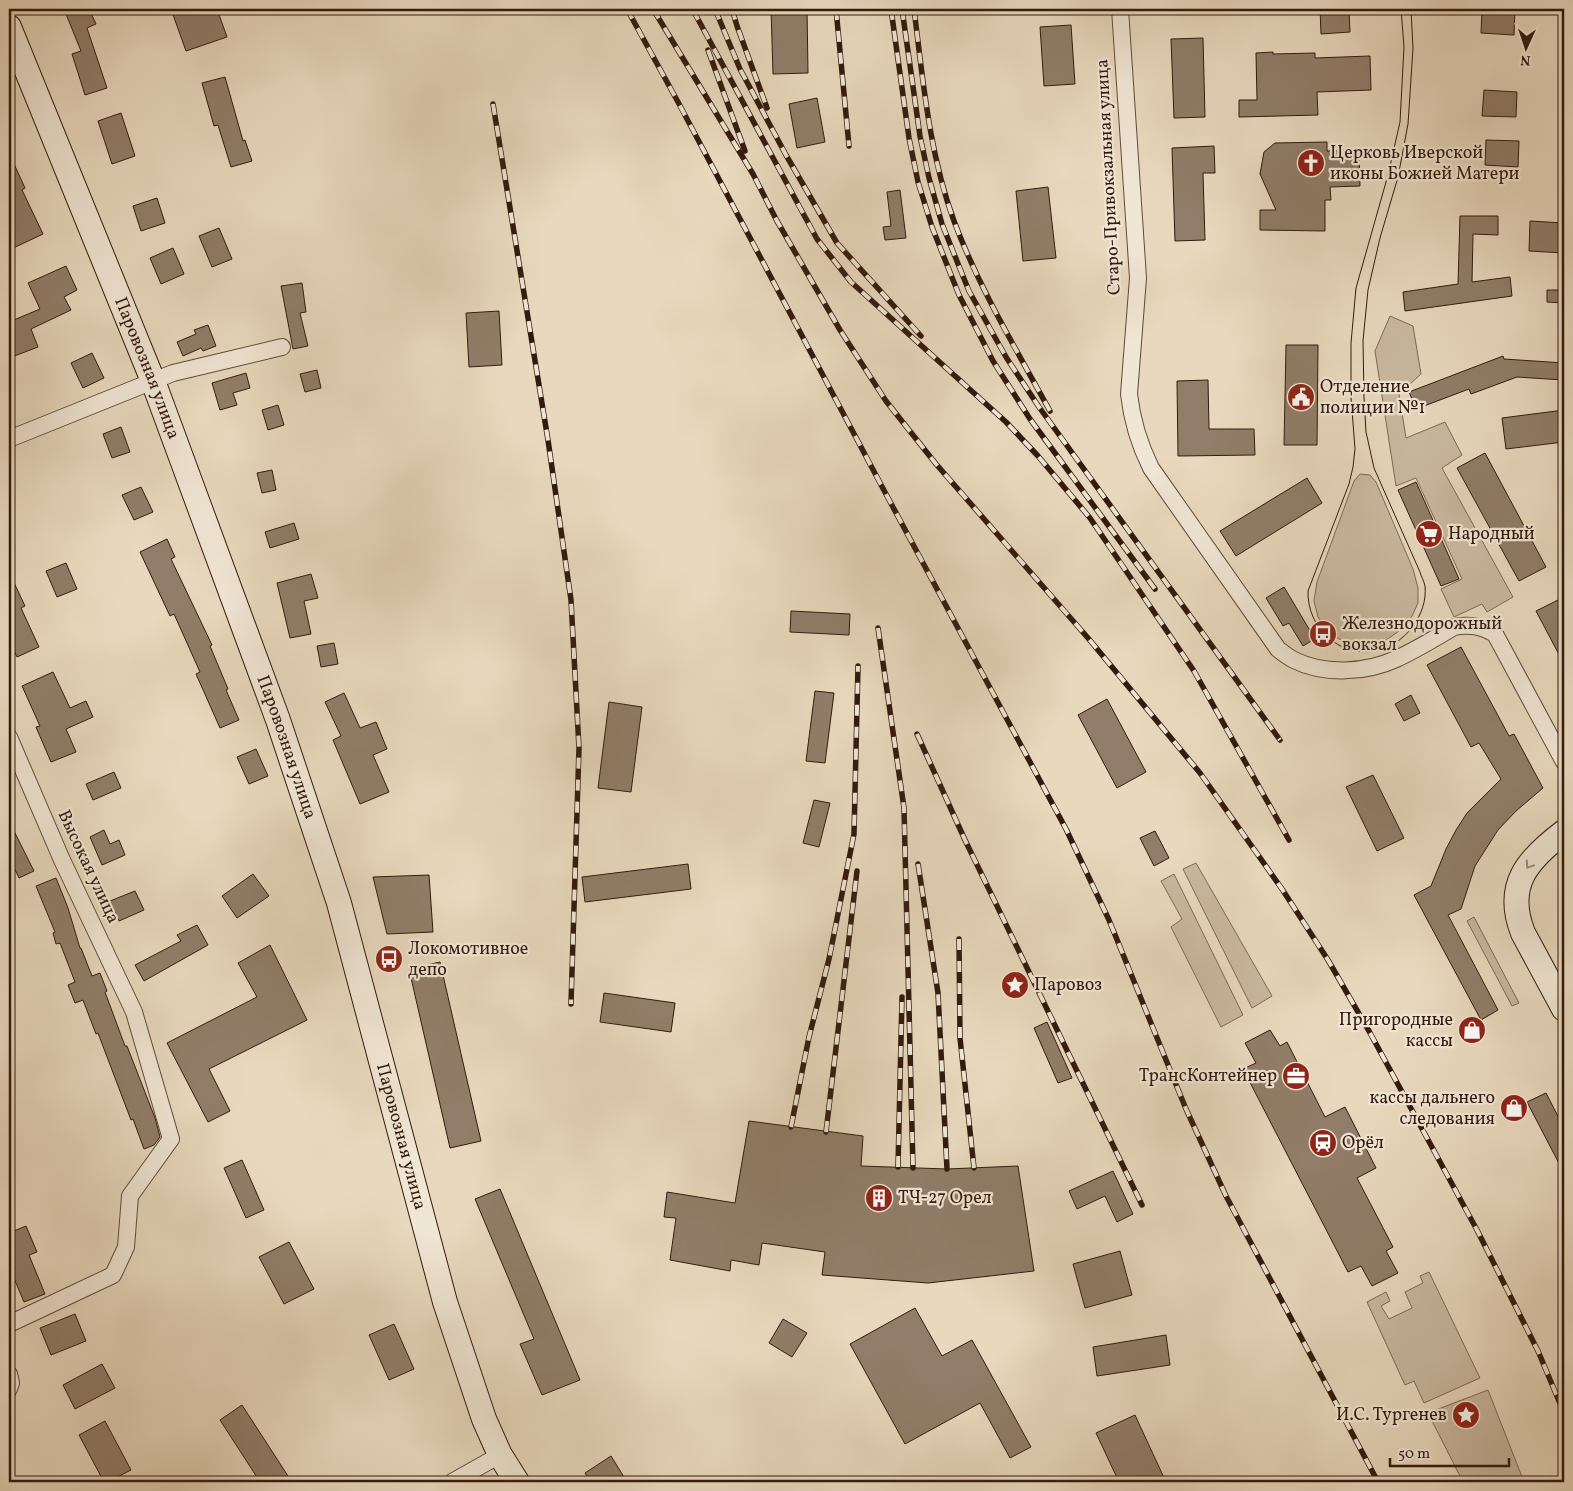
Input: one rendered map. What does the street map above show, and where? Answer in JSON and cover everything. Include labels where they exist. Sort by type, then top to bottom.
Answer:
[{"type":"main road","name":"Паровозная улица","points":[[9,27],[153,381],[278,720],[341,912],[445,1302],[484,1419],[500,1455],[517,1482]]},
{"type":"main road","points":[[1564,832],[1541,850],[1521,877],[1516,907],[1523,933],[1564,1009]]},
{"type":"street","name":"Старо-Привокзальная улица","points":[[1120,9],[1138,278],[1129,394],[1135,431],[1151,468],[1278,649],[1293,660],[1310,666],[1333,670],[1356,670],[1376,666],[1395,659],[1454,627],[1464,625],[1476,626],[1495,634],[1564,762]]},
{"type":"street","points":[[9,439],[173,374],[282,347]]},
{"type":"street","name":"Высокая улица","points":[[9,737],[62,860],[134,1012],[171,1139],[130,1196],[126,1246],[113,1275],[9,1324]]},
{"type":"street","points":[[9,1374],[11,1383],[9,1389]]},
{"type":"street","points":[[452,1482],[500,1455]]},
{"type":"shaded area","points":[[1390,316],[1413,326],[1421,374],[1399,394],[1406,438],[1445,422],[1462,455],[1442,468],[1513,597],[1487,612],[1482,604],[1454,617],[1441,589],[1462,579],[1416,478],[1396,486],[1375,351]]},
{"type":"shaded area","points":[[1360,474],[1370,475],[1376,482],[1413,569],[1418,588],[1418,603],[1412,616],[1399,631],[1385,641],[1366,645],[1339,639],[1328,632],[1318,617],[1314,601],[1317,582],[1354,481]]},
{"type":"shaded area","points":[[1196,863],[1272,996],[1252,1008],[1183,869]]},
{"type":"shaded area","points":[[1174,874],[1243,1015],[1221,1027],[1171,927],[1182,919],[1161,881]]},
{"type":"shaded area","points":[[1474,917],[1519,1003],[1512,1006],[1467,921]]},
{"type":"shaded area","points":[[1429,1272],[1480,1378],[1424,1403],[1414,1381],[1405,1385],[1367,1302],[1386,1292],[1390,1301],[1381,1306],[1389,1319],[1412,1308],[1405,1292],[1423,1283],[1420,1276]]},
{"type":"shaded area","points":[[1488,1390],[1524,1482],[1463,1482],[1428,1413]]},
{"type":"building","points":[[64,9],[89,9],[96,24],[87,28],[107,88],[85,95],[72,54],[81,51]]},
{"type":"building","points":[[171,9],[217,9],[227,37],[186,51]]},
{"type":"building","points":[[771,9],[807,9],[808,73],[773,74]]},
{"type":"building","points":[[1320,9],[1349,9],[1350,32],[1321,34]]},
{"type":"building","points":[[1482,9],[1515,9],[1514,35],[1481,33]]},
{"type":"building","points":[[1071,25],[1075,84],[1044,86],[1040,27]]},
{"type":"building","points":[[1203,38],[1205,117],[1174,118],[1171,39]]},
{"type":"building","points":[[1273,52],[1273,54],[1315,53],[1315,58],[1370,56],[1371,90],[1317,92],[1318,115],[1239,117],[1239,100],[1257,100],[1256,53]]},
{"type":"building","points":[[225,77],[243,141],[245,140],[252,161],[231,167],[218,125],[214,126],[202,83]]},
{"type":"building","points":[[1484,90],[1517,92],[1516,117],[1482,116]]},
{"type":"building","points":[[817,98],[825,142],[797,148],[789,104]]},
{"type":"building","points":[[121,113],[135,156],[112,164],[98,121]]},
{"type":"building","points":[[1486,140],[1519,141],[1518,167],[1485,165]]},
{"type":"building","name":"Церковь Иверской иконы Божией Матери","points":[[1327,142],[1327,151],[1359,150],[1360,186],[1330,187],[1331,200],[1325,200],[1325,231],[1260,230],[1260,210],[1276,210],[1260,174],[1264,152],[1275,143]]},
{"type":"building","points":[[1214,146],[1215,173],[1203,173],[1205,240],[1175,241],[1172,148]]},
{"type":"building","points":[[9,153],[25,188],[22,190],[43,234],[9,250]]},
{"type":"building","points":[[1048,187],[1056,258],[1023,261],[1016,191]]},
{"type":"building","points":[[900,190],[906,238],[885,240],[883,227],[891,226],[887,192]]},
{"type":"building","points":[[157,198],[165,223],[141,231],[133,206]]},
{"type":"building","points":[[1460,216],[1498,216],[1498,235],[1473,234],[1472,282],[1510,277],[1512,296],[1405,311],[1403,292],[1458,284]]},
{"type":"building","points":[[1530,221],[1564,223],[1564,253],[1529,251]]},
{"type":"building","points":[[219,228],[232,259],[212,267],[199,236]]},
{"type":"building","points":[[173,248],[184,274],[161,284],[150,258]]},
{"type":"building","points":[[66,266],[77,290],[64,297],[71,310],[31,329],[38,347],[9,358],[9,322],[40,309],[28,283]]},
{"type":"building","points":[[302,283],[306,312],[300,313],[308,346],[293,349],[281,286]]},
{"type":"building","points":[[1547,290],[1564,290],[1564,303],[1547,302]]},
{"type":"building","points":[[499,311],[502,365],[469,367],[466,313]]},
{"type":"building","points":[[208,325],[216,346],[203,351],[201,348],[183,356],[177,342],[196,334],[194,330]]},
{"type":"building","points":[[1286,345],[1318,345],[1317,445],[1284,445]]},
{"type":"building","points":[[92,353],[104,378],[83,388],[71,363]]},
{"type":"building","points":[[1503,356],[1504,359],[1564,363],[1563,380],[1517,377],[1471,394],[1469,389],[1416,409],[1409,392]]},
{"type":"building","points":[[317,370],[321,388],[305,392],[300,374]]},
{"type":"building","points":[[246,373],[250,388],[233,393],[237,405],[220,410],[212,383]]},
{"type":"building","points":[[1208,380],[1209,429],[1254,429],[1255,455],[1178,456],[1177,381]]},
{"type":"building","points":[[278,405],[284,425],[268,430],[262,410]]},
{"type":"building","points":[[1564,410],[1564,442],[1506,449],[1502,418]]},
{"type":"building","points":[[121,427],[130,452],[112,458],[103,434]]},
{"type":"building","points":[[1485,453],[1546,567],[1519,581],[1457,468]]},
{"type":"building","points":[[272,470],[276,490],[262,493],[257,473]]},
{"type":"building","points":[[1307,478],[1322,503],[1236,556],[1220,531]]},
{"type":"building","name":"Народный","points":[[1416,482],[1459,579],[1441,586],[1398,490]]},
{"type":"building","points":[[141,487],[153,512],[134,520],[122,495]]},
{"type":"building","points":[[294,523],[299,539],[270,548],[265,532]]},
{"type":"building","points":[[167,539],[175,557],[171,559],[212,645],[210,646],[239,720],[220,728],[196,674],[200,672],[174,614],[170,616],[140,552]]},
{"type":"building","points":[[66,563],[77,589],[57,597],[46,571]]},
{"type":"building","points":[[9,572],[25,606],[21,608],[39,647],[17,657],[9,640]]},
{"type":"building","points":[[311,574],[318,598],[304,601],[311,634],[290,638],[277,583]]},
{"type":"building","points":[[1284,587],[1315,639],[1303,646],[1289,623],[1283,626],[1266,598]]},
{"type":"building","points":[[1564,597],[1564,664],[1536,611]]},
{"type":"building","points":[[791,611],[850,614],[849,635],[790,632]]},
{"type":"building","points":[[334,643],[338,664],[321,667],[317,646]]},
{"type":"building","points":[[1461,647],[1509,736],[1514,734],[1543,788],[1516,811],[1498,830],[1475,866],[1461,909],[1448,915],[1498,1010],[1481,1020],[1414,895],[1431,886],[1446,849],[1467,813],[1501,779],[1479,743],[1471,747],[1427,665]]},
{"type":"building","points":[[53,672],[70,708],[86,701],[93,717],[66,729],[76,752],[51,762],[36,727],[40,726],[22,686]]},
{"type":"building","points":[[815,691],[834,693],[825,763],[806,761]]},
{"type":"building","points":[[344,693],[360,728],[376,722],[387,749],[373,755],[389,792],[360,804],[333,740],[341,736],[325,702]]},
{"type":"building","points":[[1411,695],[1420,713],[1404,721],[1395,704]]},
{"type":"building","points":[[1107,699],[1146,772],[1117,788],[1078,715]]},
{"type":"building","points":[[609,702],[642,707],[631,792],[598,788]]},
{"type":"building","points":[[256,749],[268,776],[249,784],[237,757]]},
{"type":"building","points":[[114,772],[121,788],[93,800],[86,784]]},
{"type":"building","points":[[1373,775],[1404,838],[1377,851],[1346,787]]},
{"type":"building","points":[[814,800],[830,803],[819,847],[803,843]]},
{"type":"building","points":[[9,821],[34,871],[19,878],[9,857]]},
{"type":"building","points":[[104,830],[110,844],[119,840],[125,855],[102,865],[90,837]]},
{"type":"building","points":[[1155,831],[1169,858],[1154,866],[1140,838]]},
{"type":"building","points":[[688,864],[691,889],[585,902],[582,877]]},
{"type":"building","points":[[253,874],[269,896],[237,918],[222,896]]},
{"type":"building","points":[[429,875],[433,932],[387,934],[373,877]]},
{"type":"building","points":[[56,878],[68,908],[80,948],[92,976],[100,973],[125,1046],[127,1046],[155,1118],[160,1137],[154,1145],[144,1149],[83,1000],[75,1003],[68,985],[75,982],[60,943],[56,944],[53,933],[55,932],[36,886]]},
{"type":"building","points":[[135,891],[144,910],[119,921],[110,901]]},
{"type":"building","points":[[197,925],[208,945],[144,981],[135,965],[181,941],[177,935]]},
{"type":"building","points":[[270,945],[307,1020],[209,1069],[230,1111],[208,1122],[167,1043],[257,997],[238,963]]},
{"type":"building","points":[[440,962],[481,1141],[450,1148],[409,969]]},
{"type":"building","points":[[604,993],[675,1003],[671,1032],[600,1022]]},
{"type":"building","points":[[1047,1022],[1072,1078],[1058,1083],[1034,1028]]},
{"type":"building","name":"Орёл","points":[[1270,1030],[1280,1046],[1287,1042],[1325,1117],[1345,1107],[1376,1168],[1357,1178],[1393,1247],[1386,1251],[1398,1273],[1372,1286],[1361,1266],[1348,1272],[1243,1069],[1256,1063],[1245,1043]]},
{"type":"building","points":[[1546,1093],[1564,1128],[1564,1173],[1527,1102]]},
{"type":"building","name":"ТЧ-27 Орел","points":[[749,1121],[863,1136],[861,1166],[947,1169],[1018,1166],[1034,1271],[928,1283],[822,1275],[825,1252],[762,1243],[759,1265],[731,1260],[730,1271],[670,1260],[676,1218],[664,1217],[667,1192],[735,1203]]},
{"type":"building","points":[[242,1160],[264,1210],[246,1218],[224,1168]]},
{"type":"building","points":[[1113,1171],[1133,1214],[1117,1222],[1105,1196],[1077,1209],[1069,1191]]},
{"type":"building","points":[[500,1189],[580,1380],[542,1395],[520,1344],[534,1339],[475,1199]]},
{"type":"building","points":[[26,1226],[37,1252],[29,1255],[45,1294],[24,1302],[11,1271],[15,1269],[9,1253],[9,1233]]},
{"type":"building","points":[[289,1242],[314,1289],[284,1304],[259,1257]]},
{"type":"building","points":[[1120,1251],[1132,1295],[1085,1308],[1073,1264]]},
{"type":"building","points":[[915,1308],[942,1356],[972,1340],[1031,1447],[1010,1458],[980,1403],[905,1444],[850,1344]]},
{"type":"building","points":[[75,1314],[86,1341],[51,1355],[40,1328]]},
{"type":"building","points":[[783,1319],[807,1333],[792,1357],[769,1343]]},
{"type":"building","points":[[394,1324],[414,1369],[389,1380],[369,1335]]},
{"type":"building","points":[[1166,1335],[1170,1365],[1097,1376],[1093,1347]]},
{"type":"building","points":[[102,1364],[115,1388],[75,1409],[63,1385]]},
{"type":"building","points":[[242,1405],[288,1476],[278,1482],[260,1482],[220,1420]]},
{"type":"building","points":[[1135,1415],[1166,1482],[1119,1482],[1096,1433]]},
{"type":"building","points":[[105,1421],[131,1470],[108,1482],[104,1482],[79,1435]]},
{"type":"building","points":[[611,1456],[627,1482],[590,1482],[585,1473]]},
{"type":"tram line","points":[[1401,9],[1404,47],[1400,122],[1388,175],[1356,288],[1351,343],[1351,397],[1355,449],[1353,467],[1349,484],[1308,591],[1309,604],[1319,628],[1338,644],[1362,652],[1386,648],[1404,636],[1418,618],[1423,608],[1425,597],[1425,586],[1420,572],[1374,468],[1366,432],[1364,398],[1363,341],[1368,290],[1380,238],[1398,177],[1408,124],[1413,48],[1411,9]]},
{"type":"railway","points":[[627,9],[1066,829],[1109,920],[1186,1109],[1226,1196],[1378,1482]]},
{"type":"railway","points":[[653,9],[753,174],[777,221],[840,330],[886,401],[936,464],[1088,638],[1200,773],[1282,889],[1328,960],[1369,1031],[1477,1230],[1538,1351],[1564,1413]]},
{"type":"railway","points":[[715,9],[740,69],[786,155],[837,243],[921,336]]},
{"type":"railway","points":[[732,9],[767,108]]},
{"type":"railway","points":[[836,9],[849,146]]},
{"type":"railway","points":[[891,9],[909,138],[918,182],[932,227],[959,295],[993,361],[1030,419],[1155,589]]},
{"type":"railway","points":[[902,9],[920,136],[929,178],[942,224],[969,291],[1006,357],[1039,407],[1280,740]]},
{"type":"railway","points":[[914,9],[928,116],[945,195],[964,246],[986,294],[1050,411]]},
{"type":"railway","points":[[693,10],[817,239],[851,282],[1006,422],[1038,456],[1090,518],[1194,671],[1289,840]]},
{"type":"railway","points":[[708,50],[745,151]]},
{"type":"railway","points":[[493,104],[548,440],[571,600],[579,748],[571,1004]]},
{"type":"railway","points":[[878,628],[904,808],[913,1168]]},
{"type":"railway","points":[[791,1127],[809,1037],[829,959],[854,834],[858,666]]},
{"type":"railway","points":[[917,734],[965,840],[1142,1205]]},
{"type":"railway","points":[[918,864],[938,993],[947,1169]]},
{"type":"railway","points":[[826,1132],[857,871]]},
{"type":"railway","points":[[959,939],[960,1038],[974,1168]]},
{"type":"railway","points":[[898,1167],[902,997]]},
{"type":"place","name":"Церковь Иверской иконы Божией Матери","points":[[1311,163]]},
{"type":"place","name":"Отделение полиции №1","points":[[1301,397]]},
{"type":"place","name":"Народный","points":[[1429,534]]},
{"type":"place","name":"Железнодорожный вокзал","points":[[1323,634]]},
{"type":"place","name":"Локомотивное депо","points":[[389,959]]},
{"type":"place","name":"Паровоз","points":[[1015,985]]},
{"type":"place","name":"Пригородные кассы","points":[[1472,1030]]},
{"type":"place","name":"ТрансКонтейнер","points":[[1296,1076]]},
{"type":"place","name":"кассы дальнего следования","points":[[1514,1108]]},
{"type":"place","name":"Орёл","points":[[1323,1143]]},
{"type":"place","name":"ТЧ-27 Орел","points":[[879,1198]]},
{"type":"place","name":"И.С. Тургенев","points":[[1466,1415]]}]
